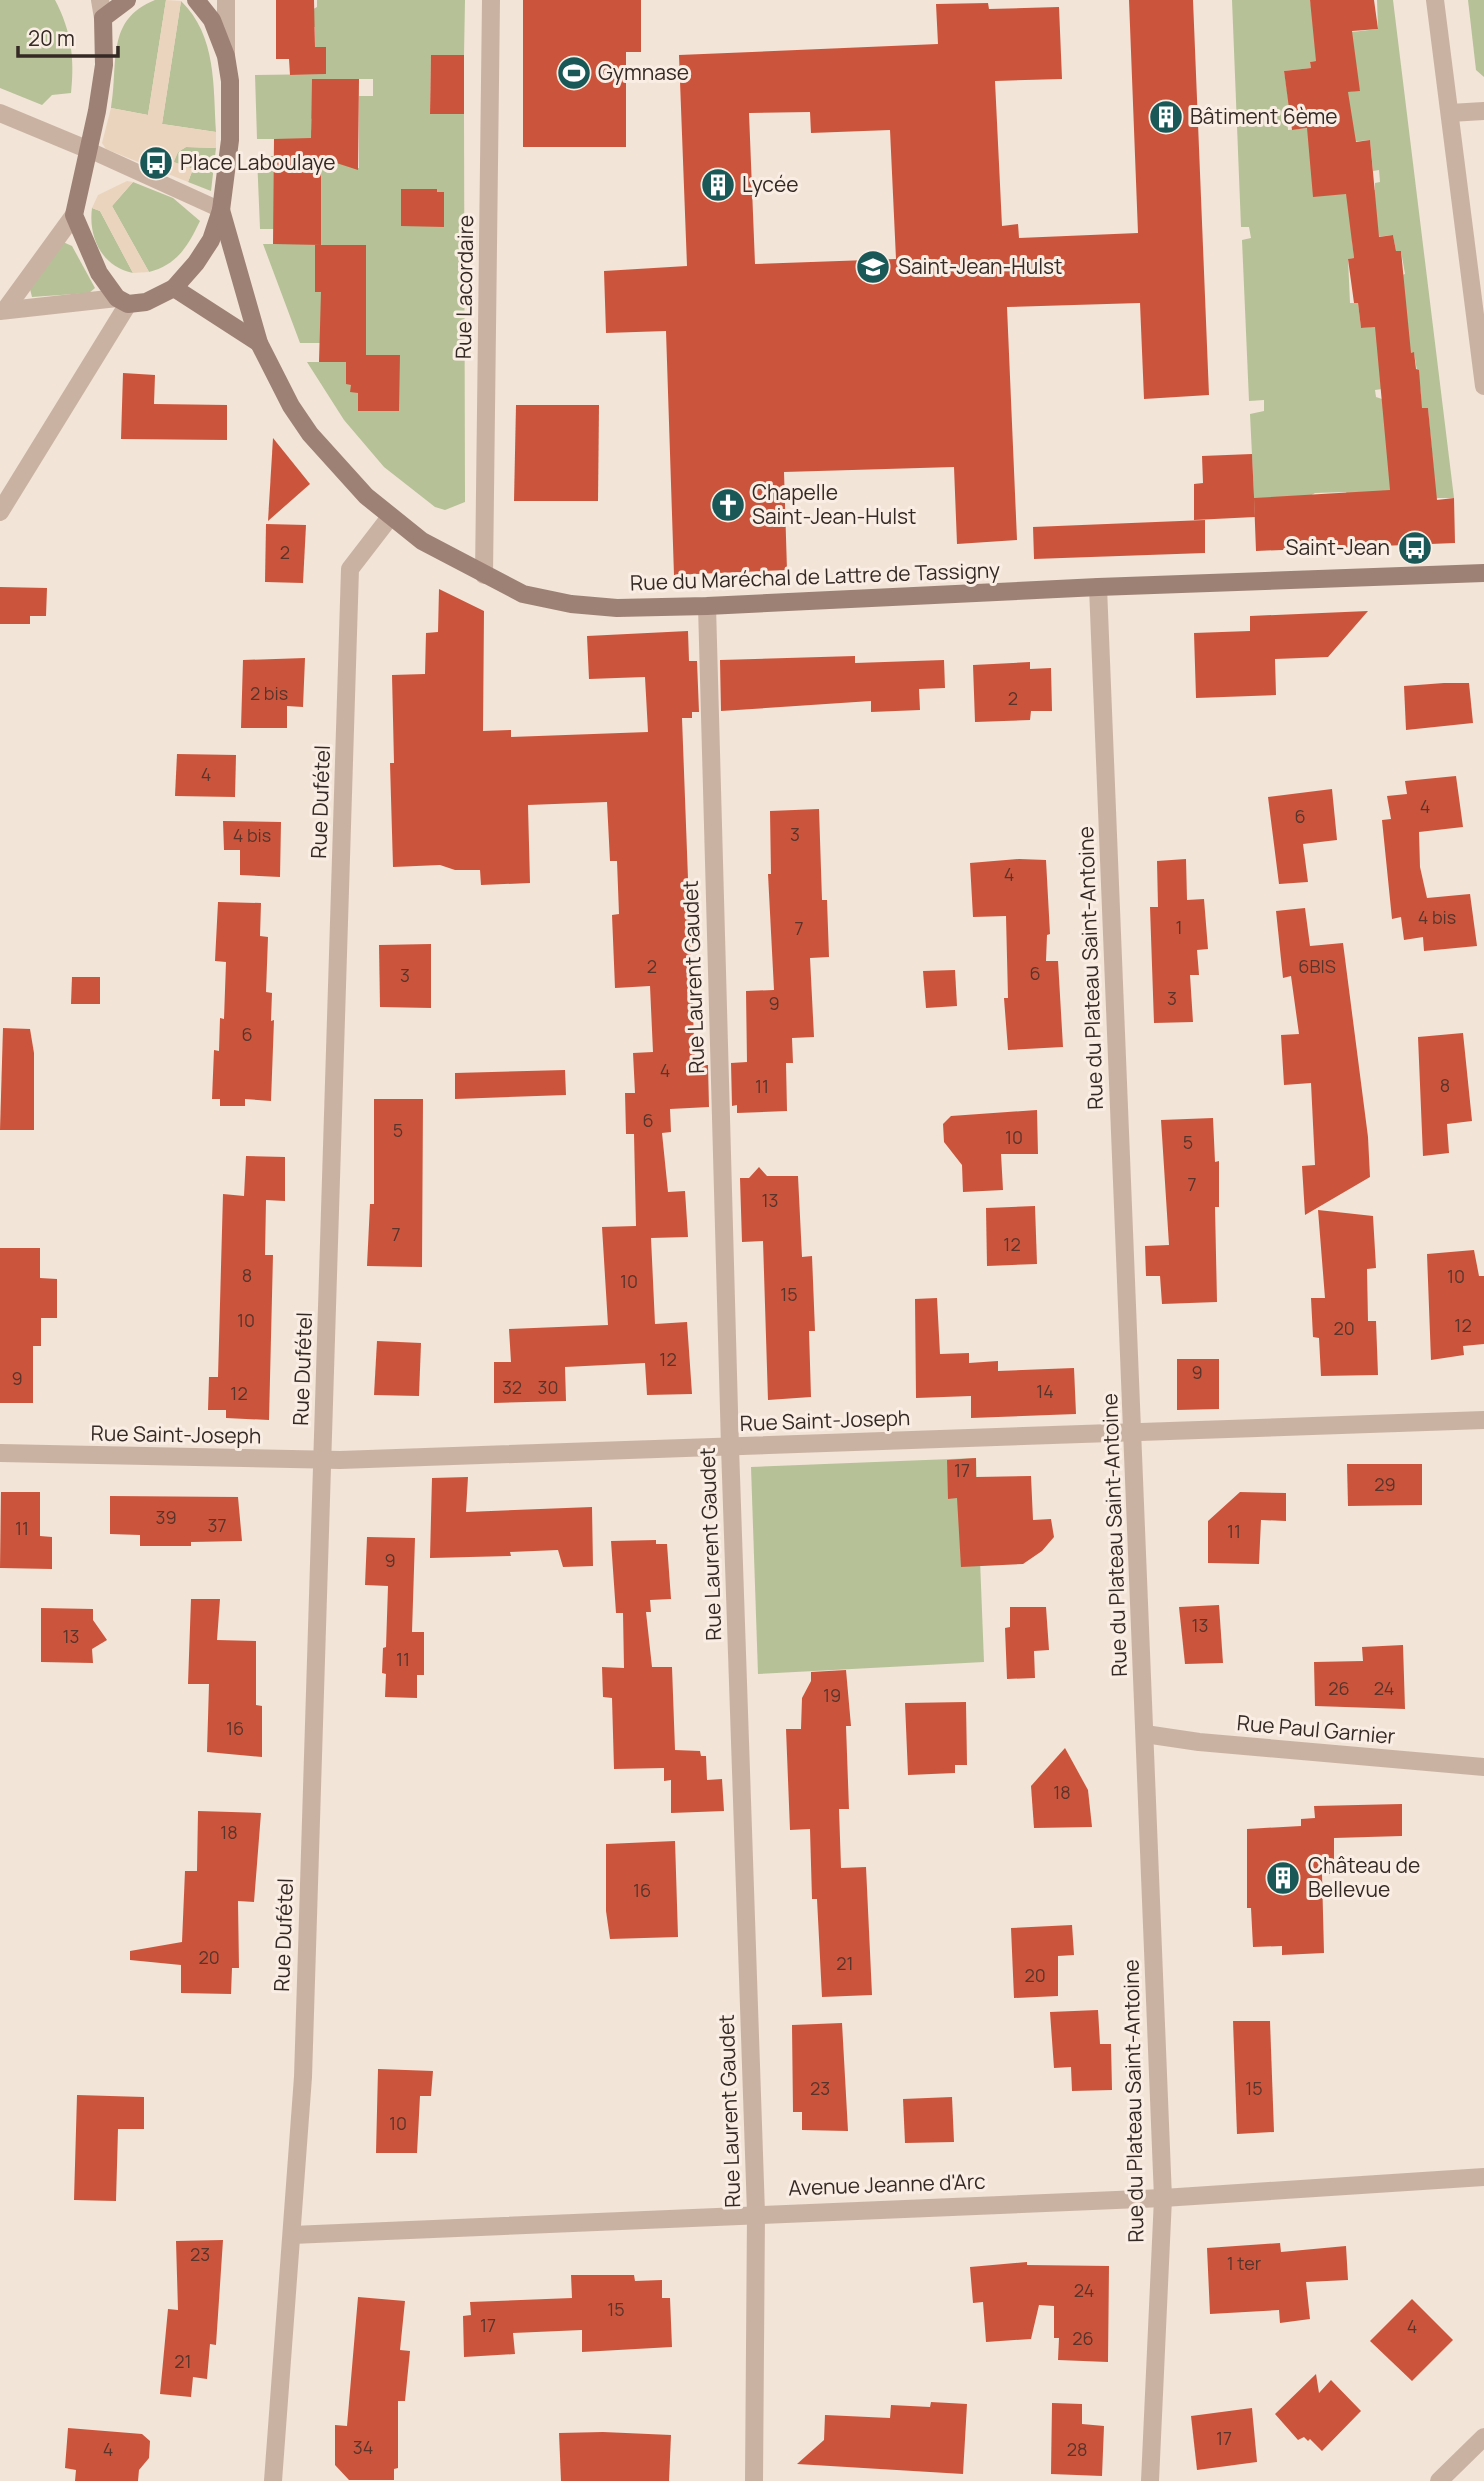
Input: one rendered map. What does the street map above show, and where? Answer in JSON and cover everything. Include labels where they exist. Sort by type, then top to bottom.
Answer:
[{"type":"main road","points":[[127,0],[103,18],[104,65],[74,215],[99,273],[123,301],[146,302],[174,288],[211,240],[221,210],[230,140],[230,81],[226,57],[212,20],[196,0]]},
{"type":"main road","name":"Rue du Maréchal de Lattre de Tassigny","points":[[221,210],[259,343],[291,406],[310,434],[348,478],[390,517],[422,541],[523,594],[571,604],[617,608],[1484,573]]},
{"type":"main road","points":[[174,288],[259,343]]},
{"type":"street","points":[[100,0],[103,18]]},
{"type":"street","points":[[226,0],[226,57]]},
{"type":"street","name":"Rue Lacordaire","points":[[484,575],[491,0]]},
{"type":"street","points":[[1435,0],[1484,386]]},
{"type":"street","points":[[1450,113],[1484,111]]},
{"type":"street","points":[[0,113],[89,150]]},
{"type":"street","points":[[3,310],[74,215]]},
{"type":"street","points":[[3,310],[123,301]]},
{"type":"street","points":[[0,512],[123,301]]},
{"type":"street","name":"Rue Dufétel","points":[[273,2481],[303,2077],[351,569],[390,517]]},
{"type":"street","name":"Rue du Plateau Saint-Antoine","points":[[1098,587],[1163,2198],[1150,2481]]},
{"type":"street","name":"Rue Laurent Gaudet","points":[[707,606],[730,1447],[756,2213],[754,2481]]},
{"type":"street","name":"Rue Saint-Joseph","points":[[0,1453],[322,1460],[1484,1420]]},
{"type":"street","name":"Rue Paul Garnier","points":[[1145,1734],[1199,1742],[1484,1768]]},
{"type":"street","name":"Avenue Jeanne d'Arc","points":[[292,2235],[756,2213],[1163,2198],[1484,2177]]},
{"type":"street","points":[[1439,2481],[1484,2437]]},
{"type":"lane","points":[[89,150],[221,210]]},
{"type":"green space","points":[[0,0],[55,0],[65,22],[70,45],[71,93],[52,95],[42,105],[0,88]]},
{"type":"green space","points":[[155,0],[166,0],[148,115],[111,108],[115,59],[121,31],[128,19]]},
{"type":"green space","points":[[317,0],[465,0],[464,55],[431,55],[430,114],[464,114],[465,502],[445,510],[435,507],[384,467],[344,420],[307,362],[334,362],[337,343],[300,343],[263,244],[294,244],[293,229],[260,229],[257,156],[293,156],[293,139],[257,139],[255,75],[326,74],[326,48],[315,47],[315,27],[310,27],[310,11],[317,7]],"holes":[[[359,79],[373,79],[373,96],[359,96],[359,168],[354,168],[311,130],[311,119]],[[316,245],[366,245],[321,308],[321,292],[315,291]]]},
{"type":"green space","points":[[1232,0],[1310,0],[1317,36],[1378,29],[1377,0],[1393,0],[1454,498],[1348,498],[1346,492],[1315,493],[1274,517],[1255,517],[1250,414],[1264,411],[1264,400],[1249,401],[1242,240],[1251,238],[1249,227],[1241,227]],"holes":[[[1337,58],[1360,90],[1348,92],[1320,127],[1288,130],[1287,117],[1295,115],[1288,97],[1284,71],[1311,68],[1310,62]],[[1370,140],[1373,171],[1379,170],[1380,182],[1375,183],[1375,190],[1349,193],[1309,146]],[[1393,235],[1396,251],[1401,251],[1405,274],[1402,275],[1390,325],[1361,328],[1358,303],[1350,303],[1348,259],[1354,258],[1352,240]],[[1414,353],[1421,394],[1382,399],[1376,397],[1375,390],[1382,389],[1379,357]],[[1428,408],[1434,476],[1392,411]]]},
{"type":"green space","points":[[1468,0],[1484,0],[1484,77],[1476,70]]},
{"type":"green space","points":[[181,1],[193,15],[207,46],[213,80],[216,132],[162,124]]},
{"type":"green space","points":[[186,147],[216,148],[211,191],[188,182],[193,169],[173,162],[178,152]]},
{"type":"green space","points":[[133,182],[173,198],[200,221],[191,239],[174,259],[149,272],[112,206]]},
{"type":"green space","points":[[92,208],[100,211],[133,273],[113,264],[99,249],[92,230]]},
{"type":"green space","points":[[63,242],[72,246],[95,288],[89,293],[32,297],[30,289]]},
{"type":"green space","points":[[976,1458],[984,1662],[758,1674],[751,1467]]},
{"type":"shaded area","name":"Place Laboulaye","points":[[166,0],[181,1],[162,124],[216,132],[216,148],[186,147],[178,152],[174,162],[193,169],[188,182],[106,149],[102,143],[111,108],[148,115]]},
{"type":"shaded area","name":"Place Laboulaye","points":[[127,181],[133,182],[112,206],[149,272],[133,273],[100,211],[92,208],[98,195]]},
{"type":"building","points":[[276,0],[314,0],[315,47],[326,47],[326,74],[290,75],[289,59],[276,59]]},
{"type":"building","name":"Gymnase","points":[[523,0],[641,0],[641,52],[626,52],[626,147],[523,147]]},
{"type":"building","points":[[1129,0],[1193,0],[1209,395],[1144,399],[1140,303],[1007,307],[1017,540],[957,544],[954,467],[784,472],[787,570],[674,575],[666,331],[606,333],[604,271],[687,266],[679,55],[938,44],[936,4],[988,3],[989,9],[1059,7],[1062,79],[995,81],[1002,226],[1018,224],[1019,238],[1138,233]],"holes":[[[810,112],[811,133],[890,130],[896,259],[755,264],[749,113]]]},
{"type":"building","points":[[1310,0],[1374,0],[1378,29],[1352,31],[1360,91],[1348,92],[1356,142],[1370,140],[1379,237],[1393,235],[1396,251],[1401,251],[1411,353],[1414,352],[1416,369],[1419,370],[1422,408],[1428,408],[1437,500],[1454,498],[1455,543],[1256,551],[1254,498],[1390,490],[1375,327],[1361,328],[1358,303],[1354,303],[1348,259],[1354,258],[1346,194],[1313,197],[1307,128],[1292,130],[1284,71],[1311,68],[1310,62],[1316,61]]},
{"type":"building","points":[[431,55],[464,55],[464,114],[430,114]]},
{"type":"building","points":[[312,79],[359,79],[358,170],[321,158],[321,245],[273,244],[274,139],[311,138]]},
{"type":"building","points":[[401,189],[437,189],[437,192],[444,192],[444,227],[401,226]]},
{"type":"building","points":[[315,245],[366,245],[366,355],[400,355],[399,411],[358,411],[358,393],[350,392],[351,385],[346,384],[346,362],[319,362],[321,292],[315,292]]},
{"type":"building","points":[[123,373],[155,375],[154,404],[227,405],[227,440],[121,439]]},
{"type":"building","points":[[516,405],[599,405],[598,501],[514,501]]},
{"type":"building","points":[[273,438],[310,484],[268,521]]},
{"type":"building","points":[[1252,454],[1255,517],[1194,520],[1194,484],[1203,483],[1202,456]]},
{"type":"building","points":[[1205,520],[1205,553],[1034,559],[1033,527]]},
{"type":"building","points":[[266,524],[306,525],[303,583],[265,582]]},
{"type":"building","points":[[0,587],[47,588],[46,616],[30,616],[30,624],[0,624]]},
{"type":"building","points":[[439,589],[484,611],[483,731],[511,730],[511,737],[648,732],[645,677],[589,679],[587,636],[688,631],[689,661],[697,661],[699,712],[692,712],[692,718],[682,718],[695,1066],[708,1065],[709,1107],[670,1109],[671,1132],[662,1133],[668,1192],[685,1191],[688,1237],[651,1238],[655,1324],[687,1322],[692,1394],[647,1395],[645,1363],[565,1367],[566,1401],[494,1403],[494,1362],[511,1362],[509,1329],[608,1325],[602,1227],[636,1226],[634,1134],[626,1134],[625,1093],[635,1093],[633,1053],[653,1052],[650,986],[615,988],[612,915],[619,914],[617,861],[610,861],[607,802],[528,805],[530,883],[481,885],[480,870],[455,870],[440,865],[393,867],[390,763],[394,763],[392,675],[425,674],[426,633],[438,632]]},
{"type":"building","points":[[1368,611],[1328,657],[1275,659],[1276,695],[1196,698],[1194,633],[1250,631],[1250,616]]},
{"type":"building","points":[[855,656],[855,663],[944,660],[945,688],[919,689],[920,710],[871,712],[871,701],[721,711],[720,660]]},
{"type":"building","points":[[305,658],[303,707],[287,706],[287,728],[241,728],[243,660]]},
{"type":"building","points":[[1030,662],[1030,669],[1051,668],[1052,711],[1031,711],[1030,720],[975,722],[973,665]]},
{"type":"building","points":[[1469,683],[1473,723],[1406,730],[1404,686]]},
{"type":"building","points":[[177,754],[236,755],[235,797],[175,796]]},
{"type":"building","points":[[1456,776],[1463,827],[1419,832],[1420,867],[1427,898],[1470,894],[1477,946],[1424,951],[1423,937],[1404,940],[1401,917],[1392,919],[1382,820],[1391,819],[1387,796],[1407,794],[1405,781]]},
{"type":"building","points":[[1332,789],[1337,840],[1303,844],[1308,882],[1279,884],[1268,797]]},
{"type":"building","points":[[819,809],[822,900],[827,900],[829,957],[810,958],[814,1037],[792,1038],[793,1063],[786,1063],[787,1111],[737,1113],[737,1105],[732,1106],[731,1063],[747,1062],[746,991],[774,990],[768,874],[771,874],[770,811]]},
{"type":"building","points":[[223,821],[281,822],[280,877],[240,875],[240,850],[224,850]]},
{"type":"building","points":[[1186,859],[1187,900],[1204,899],[1208,949],[1197,950],[1199,975],[1190,975],[1193,1022],[1154,1023],[1150,907],[1158,907],[1157,861]]},
{"type":"building","points":[[1046,860],[1050,934],[1047,935],[1046,961],[1058,961],[1063,1047],[1008,1050],[1004,998],[1008,998],[1006,916],[973,917],[970,863]]},
{"type":"building","points":[[218,902],[261,903],[260,936],[268,937],[266,992],[272,993],[271,1021],[274,1020],[271,1101],[245,1099],[245,1106],[220,1106],[220,1099],[212,1099],[214,1050],[219,1051],[220,1018],[224,1019],[226,962],[215,961]]},
{"type":"building","points":[[1305,908],[1310,946],[1343,943],[1368,1137],[1370,1177],[1305,1215],[1302,1166],[1315,1165],[1311,1083],[1284,1085],[1281,1035],[1299,1034],[1291,976],[1283,978],[1276,911]]},
{"type":"building","points":[[431,944],[431,1008],[380,1007],[379,945]]},
{"type":"building","points":[[955,970],[957,1006],[926,1008],[923,971]]},
{"type":"building","points":[[72,977],[100,977],[100,1004],[71,1004]]},
{"type":"building","points":[[3,1028],[30,1029],[34,1053],[34,1130],[0,1130]]},
{"type":"building","points":[[1463,1033],[1472,1121],[1447,1124],[1449,1153],[1423,1156],[1418,1037]]},
{"type":"building","points":[[565,1070],[566,1095],[455,1099],[455,1073]]},
{"type":"building","points":[[374,1099],[423,1099],[422,1267],[367,1266],[370,1204],[374,1204]]},
{"type":"building","points":[[1037,1110],[1038,1154],[1001,1154],[1003,1190],[963,1192],[962,1165],[944,1142],[943,1124],[951,1116]]},
{"type":"building","points":[[1213,1118],[1215,1162],[1219,1161],[1219,1207],[1215,1207],[1217,1302],[1162,1304],[1160,1276],[1146,1276],[1145,1246],[1169,1245],[1161,1120]]},
{"type":"building","points":[[246,1156],[285,1157],[285,1201],[266,1200],[265,1255],[273,1255],[269,1420],[226,1418],[226,1410],[208,1410],[209,1377],[218,1377],[223,1194],[244,1196]]},
{"type":"building","points":[[759,1167],[767,1176],[798,1176],[802,1257],[812,1256],[815,1331],[809,1331],[811,1397],[768,1400],[763,1241],[742,1242],[740,1178],[749,1178]]},
{"type":"building","points":[[1035,1206],[1037,1264],[987,1266],[986,1208]]},
{"type":"building","points":[[1318,1210],[1373,1216],[1376,1268],[1367,1269],[1368,1321],[1376,1321],[1378,1375],[1321,1376],[1319,1338],[1313,1337],[1311,1298],[1325,1298]]},
{"type":"building","points":[[0,1248],[40,1248],[40,1278],[57,1279],[57,1318],[41,1318],[41,1346],[33,1346],[33,1403],[0,1403]]},
{"type":"building","points":[[1474,1250],[1479,1276],[1484,1276],[1484,1344],[1463,1346],[1464,1355],[1431,1360],[1427,1254]]},
{"type":"building","points":[[937,1298],[940,1354],[969,1353],[969,1363],[998,1361],[998,1371],[1074,1368],[1076,1414],[971,1418],[971,1396],[916,1398],[915,1299]]},
{"type":"building","points":[[377,1341],[421,1343],[419,1396],[374,1395]]},
{"type":"building","points":[[1177,1359],[1219,1359],[1219,1409],[1177,1410]]},
{"type":"building","points":[[976,1458],[976,1477],[1031,1476],[1033,1520],[1051,1519],[1054,1537],[1042,1551],[1023,1564],[961,1567],[957,1498],[948,1499],[947,1460]]},
{"type":"building","points":[[1347,1464],[1422,1464],[1422,1505],[1348,1506]]},
{"type":"building","points":[[468,1477],[466,1512],[592,1507],[593,1566],[563,1567],[558,1550],[510,1552],[511,1556],[430,1558],[432,1478]]},
{"type":"building","points":[[1,1492],[40,1492],[40,1536],[52,1537],[52,1569],[0,1568]]},
{"type":"building","points":[[1240,1492],[1286,1493],[1286,1521],[1261,1520],[1259,1564],[1208,1563],[1208,1521]]},
{"type":"building","points":[[110,1496],[238,1497],[242,1541],[191,1542],[191,1546],[140,1546],[140,1535],[110,1534]]},
{"type":"building","points":[[367,1537],[415,1538],[412,1632],[424,1632],[424,1675],[417,1675],[417,1698],[385,1697],[386,1674],[382,1673],[383,1648],[386,1647],[388,1586],[365,1585]]},
{"type":"building","points":[[656,1540],[656,1544],[667,1544],[671,1599],[650,1600],[651,1612],[646,1612],[652,1667],[672,1667],[675,1750],[700,1751],[701,1756],[706,1756],[707,1780],[722,1779],[724,1811],[671,1813],[671,1780],[664,1781],[664,1768],[614,1769],[612,1698],[603,1697],[602,1667],[624,1668],[623,1613],[616,1613],[611,1541]]},
{"type":"building","points":[[191,1599],[220,1599],[217,1640],[256,1641],[256,1705],[262,1706],[262,1757],[207,1752],[209,1684],[188,1684]]},
{"type":"building","points":[[1219,1605],[1223,1663],[1185,1664],[1179,1607]]},
{"type":"building","points":[[1010,1607],[1046,1607],[1049,1650],[1034,1651],[1035,1678],[1007,1679],[1005,1628],[1010,1627]]},
{"type":"building","points":[[41,1608],[93,1609],[93,1620],[107,1640],[92,1649],[93,1663],[41,1662]]},
{"type":"building","points":[[1403,1645],[1405,1709],[1315,1706],[1314,1662],[1363,1661],[1362,1647]]},
{"type":"building","points":[[846,1670],[851,1726],[846,1726],[849,1809],[839,1809],[841,1868],[866,1867],[872,1995],[822,1997],[817,1899],[812,1899],[810,1829],[790,1830],[786,1729],[801,1729],[802,1698],[811,1681],[811,1672]]},
{"type":"building","points":[[966,1702],[967,1765],[955,1765],[955,1773],[908,1775],[905,1703]]},
{"type":"building","points":[[1065,1748],[1088,1790],[1092,1827],[1034,1828],[1031,1786]]},
{"type":"building","name":"Château de Bellevue","points":[[1402,1804],[1402,1836],[1334,1838],[1334,1874],[1322,1874],[1324,1953],[1282,1955],[1282,1946],[1253,1947],[1251,1908],[1247,1908],[1247,1829],[1301,1826],[1301,1819],[1315,1818],[1314,1806]]},
{"type":"building","points":[[198,1811],[261,1813],[254,1902],[238,1901],[239,1968],[232,1968],[231,1994],[181,1993],[181,1965],[130,1960],[130,1951],[182,1942],[185,1871],[197,1871]]},
{"type":"building","points":[[675,1841],[678,1937],[610,1939],[606,1911],[606,1844]]},
{"type":"building","points":[[1072,1925],[1074,1955],[1058,1956],[1058,1996],[1014,1998],[1011,1928]]},
{"type":"building","points":[[1098,2010],[1100,2044],[1111,2044],[1112,2090],[1072,2091],[1071,2067],[1054,2068],[1050,2012]]},
{"type":"building","points":[[1233,2021],[1270,2021],[1274,2132],[1237,2134]]},
{"type":"building","points":[[842,2023],[848,2131],[802,2130],[802,2112],[793,2112],[792,2025]]},
{"type":"building","points":[[378,2069],[433,2071],[431,2096],[420,2096],[417,2153],[376,2153]]},
{"type":"building","points":[[77,2095],[144,2097],[144,2129],[118,2129],[116,2201],[74,2200]]},
{"type":"building","points":[[952,2097],[954,2142],[905,2143],[903,2099]]},
{"type":"building","points":[[223,2240],[216,2345],[210,2344],[207,2379],[193,2377],[191,2397],[160,2394],[168,2309],[178,2310],[176,2241]]},
{"type":"building","points":[[1280,2243],[1281,2252],[1346,2246],[1348,2280],[1306,2282],[1310,2319],[1280,2323],[1279,2310],[1210,2314],[1207,2248]]},
{"type":"building","points":[[1027,2262],[1027,2265],[1109,2266],[1108,2362],[1058,2360],[1059,2338],[1054,2338],[1054,2306],[1039,2305],[1031,2339],[986,2342],[983,2302],[973,2303],[970,2267]]},
{"type":"building","points":[[571,2275],[634,2275],[635,2281],[662,2280],[662,2298],[670,2298],[672,2347],[582,2352],[582,2330],[513,2333],[515,2354],[464,2357],[463,2316],[471,2315],[470,2302],[572,2298]]},
{"type":"building","points":[[358,2297],[405,2301],[400,2350],[410,2351],[405,2401],[398,2401],[398,2468],[394,2469],[394,2480],[349,2480],[335,2465],[335,2425],[347,2426]]},
{"type":"building","points":[[1412,2299],[1453,2340],[1412,2381],[1370,2341]]},
{"type":"building","points":[[1316,2374],[1319,2393],[1331,2380],[1361,2411],[1322,2451],[1310,2439],[1308,2441],[1304,2437],[1298,2440],[1275,2414]]},
{"type":"building","points":[[931,2402],[967,2404],[963,2474],[797,2464],[824,2440],[825,2415],[890,2418],[891,2405],[930,2407]]},
{"type":"building","points":[[1052,2403],[1082,2404],[1082,2424],[1104,2426],[1102,2476],[1051,2474]]},
{"type":"building","points":[[1252,2408],[1257,2462],[1197,2470],[1191,2416]]},
{"type":"building","points":[[68,2428],[142,2434],[150,2441],[149,2458],[139,2470],[138,2481],[75,2481],[76,2470],[65,2468]]},
{"type":"building","points":[[559,2433],[671,2435],[669,2481],[561,2481]]},
{"type":"place","name":"Gymnase","points":[[574,73]]},
{"type":"place","name":"Bâtiment 6ème","points":[[1166,117]]},
{"type":"place","name":"Place Laboulaye","points":[[156,163]]},
{"type":"place","name":"Lycée","points":[[718,185]]},
{"type":"place","name":"Saint-Jean-Hulst","points":[[873,267]]},
{"type":"place","name":"Chapelle Saint-Jean-Hulst","points":[[728,505]]},
{"type":"place","name":"Saint-Jean","points":[[1415,548]]},
{"type":"place","name":"Château de Bellevue","points":[[1283,1878]]}]
